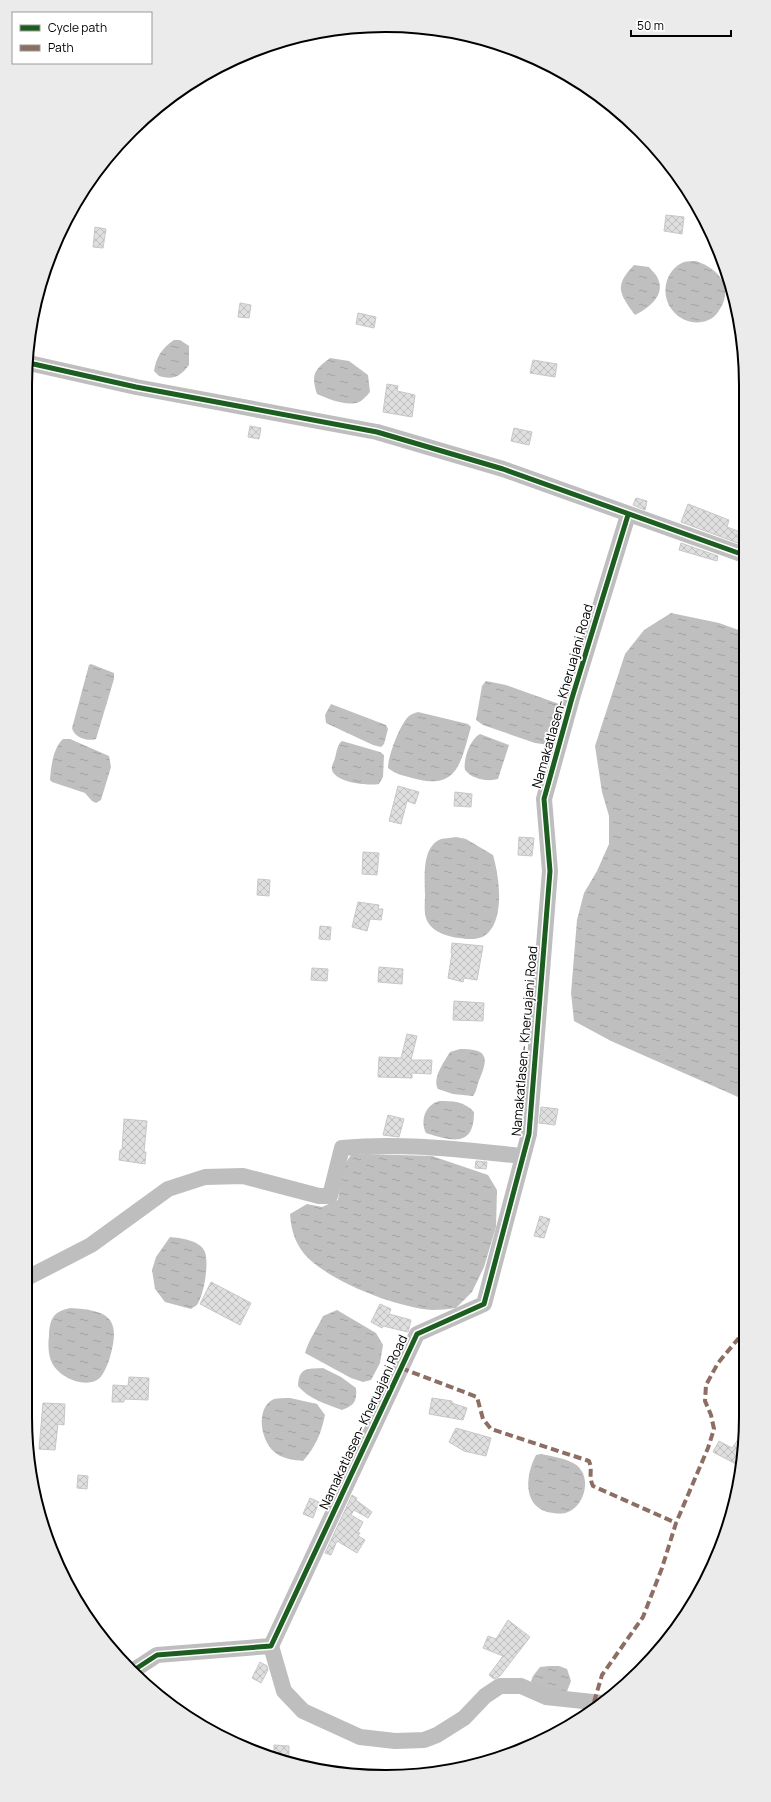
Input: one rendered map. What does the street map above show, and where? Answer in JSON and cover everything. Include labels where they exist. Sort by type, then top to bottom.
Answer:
[{"type":"street","points":[[33,364],[136,387],[376,432],[503,469],[628,515],[739,553]]},
{"type":"street","name":"Namakatlasen- Kheruajani Road","points":[[271,1646],[417,1334],[484,1304],[529,1134],[550,871],[544,800],[574,690],[628,515]]},
{"type":"street","points":[[32,1275],[91,1245],[168,1189],[205,1177],[243,1176],[320,1196],[330,1196],[342,1148],[376,1145],[432,1146],[523,1156]]},
{"type":"street","points":[[138,1668],[157,1656],[271,1646],[284,1691],[303,1711],[360,1737],[394,1741],[424,1740],[437,1735],[464,1718],[485,1696],[500,1686],[521,1686],[546,1697],[594,1702]]},
{"type":"water","points":[[696,261],[712,269],[718,275],[725,288],[723,304],[718,312],[714,317],[702,322],[689,321],[678,316],[669,305],[665,291],[668,277],[677,266],[684,262]]},
{"type":"water","points":[[634,265],[649,267],[657,276],[660,285],[654,301],[635,315],[625,301],[621,290],[623,279]]},
{"type":"water","points":[[174,340],[180,340],[189,346],[189,365],[179,375],[168,378],[159,376],[154,371],[156,361],[166,346]]},
{"type":"water","points":[[330,358],[349,361],[368,375],[370,392],[365,398],[351,404],[333,400],[317,394],[314,382],[315,373],[320,366]]},
{"type":"water","points":[[671,613],[719,623],[739,630],[739,1097],[611,1041],[574,1021],[571,993],[577,920],[584,893],[597,871],[609,844],[609,816],[602,792],[595,746],[625,654],[644,630]]},
{"type":"water","points":[[91,664],[114,673],[114,679],[96,739],[89,740],[81,738],[75,734],[72,728],[89,665]]},
{"type":"water","points":[[486,681],[506,685],[559,704],[560,709],[549,745],[535,743],[483,725],[476,720],[482,686]]},
{"type":"water","points":[[331,704],[386,725],[388,729],[384,744],[381,747],[373,745],[326,723],[325,715]]},
{"type":"water","points":[[418,712],[468,724],[471,727],[461,761],[456,770],[450,776],[441,780],[430,781],[416,779],[398,774],[388,768],[392,748],[398,733],[409,716]]},
{"type":"water","points":[[480,734],[509,745],[498,779],[489,780],[476,778],[465,770],[466,755],[470,745]]},
{"type":"water","points":[[63,739],[70,739],[109,756],[111,767],[101,800],[96,803],[92,801],[85,793],[50,780],[55,752]]},
{"type":"water","points":[[342,741],[380,752],[384,755],[383,777],[379,784],[353,783],[339,778],[335,774],[332,767],[338,746]]},
{"type":"water","points":[[456,837],[466,839],[493,855],[495,864],[499,884],[499,906],[497,917],[488,933],[485,936],[478,938],[459,938],[442,934],[431,927],[426,917],[425,872],[427,856],[430,849],[441,839]]},
{"type":"water","points":[[460,1049],[475,1050],[480,1052],[485,1059],[485,1064],[473,1096],[453,1094],[438,1089],[436,1080],[442,1065],[450,1052]]},
{"type":"water","points":[[439,1101],[462,1104],[474,1112],[473,1124],[466,1137],[453,1139],[426,1133],[424,1128],[425,1114],[430,1106]]},
{"type":"water","points":[[351,1155],[432,1156],[488,1175],[497,1190],[496,1227],[484,1267],[472,1292],[456,1308],[432,1310],[417,1308],[399,1304],[360,1290],[323,1270],[309,1259],[300,1248],[293,1231],[290,1214],[307,1204],[322,1207],[338,1200],[343,1167]]},
{"type":"water","points":[[170,1237],[184,1239],[198,1244],[204,1250],[206,1255],[206,1277],[202,1292],[196,1306],[191,1309],[165,1302],[155,1289],[152,1270],[156,1257]]},
{"type":"water","points":[[70,1308],[94,1311],[102,1314],[108,1318],[112,1324],[114,1333],[113,1343],[108,1363],[101,1376],[97,1380],[91,1382],[78,1382],[66,1377],[55,1368],[50,1356],[48,1343],[51,1321],[57,1313]]},
{"type":"water","points":[[337,1310],[376,1333],[383,1345],[380,1363],[371,1380],[363,1382],[351,1378],[305,1353],[323,1316]]},
{"type":"water","points":[[323,1368],[341,1377],[356,1388],[354,1402],[350,1406],[342,1410],[330,1406],[313,1398],[302,1391],[298,1386],[302,1372],[308,1369]]},
{"type":"water","points":[[290,1398],[317,1404],[325,1415],[317,1440],[303,1461],[280,1456],[271,1449],[264,1435],[262,1426],[264,1410],[268,1404],[274,1399]]},
{"type":"water","points":[[541,1454],[569,1461],[579,1468],[583,1474],[585,1489],[583,1496],[574,1508],[566,1513],[560,1514],[547,1512],[539,1508],[533,1502],[530,1495],[528,1479],[530,1471],[536,1455]]},
{"type":"water","points":[[559,1666],[567,1669],[571,1681],[566,1694],[535,1688],[531,1681],[533,1676],[540,1667]]},
{"type":"building","points":[[666,215],[684,217],[682,234],[664,231]]},
{"type":"building","points":[[95,227],[106,229],[103,248],[93,247]]},
{"type":"building","points":[[240,303],[251,305],[249,318],[238,317]]},
{"type":"building","points":[[358,313],[376,317],[374,328],[356,324]]},
{"type":"building","points":[[533,360],[557,364],[555,377],[530,373]]},
{"type":"building","points":[[387,384],[398,386],[397,391],[415,395],[412,417],[383,412]]},
{"type":"building","points":[[250,426],[261,428],[259,439],[248,437]]},
{"type":"building","points":[[514,428],[532,432],[529,445],[511,441]]},
{"type":"building","points":[[636,498],[647,501],[645,510],[633,505]]},
{"type":"building","points":[[688,504],[729,520],[727,527],[739,532],[739,544],[681,522]]},
{"type":"building","points":[[681,543],[718,556],[717,561],[679,550]]},
{"type":"building","points":[[398,786],[419,792],[415,804],[407,801],[401,824],[389,821]]},
{"type":"building","points":[[455,792],[472,794],[471,807],[454,806]]},
{"type":"building","points":[[519,837],[534,838],[532,856],[518,855]]},
{"type":"building","points":[[363,852],[379,853],[377,875],[362,874]]},
{"type":"building","points":[[258,879],[270,880],[269,896],[257,895]]},
{"type":"building","points":[[358,902],[379,905],[378,909],[383,909],[381,920],[370,919],[367,931],[352,927]]},
{"type":"building","points":[[320,926],[331,927],[330,940],[319,939]]},
{"type":"building","points":[[452,943],[483,946],[477,980],[464,978],[463,982],[448,978]]},
{"type":"building","points":[[379,967],[403,969],[402,984],[378,982]]},
{"type":"building","points":[[312,968],[328,969],[327,981],[311,980]]},
{"type":"building","points":[[454,1001],[484,1003],[483,1021],[453,1020]]},
{"type":"building","points":[[407,1034],[417,1036],[411,1060],[432,1060],[431,1074],[412,1073],[412,1078],[378,1077],[379,1057],[401,1058]]},
{"type":"building","points":[[541,1107],[558,1109],[555,1125],[539,1123]]},
{"type":"building","points":[[388,1115],[404,1119],[399,1137],[383,1135]]},
{"type":"building","points":[[124,1119],[147,1121],[144,1152],[146,1152],[145,1164],[119,1160],[120,1150],[122,1150]]},
{"type":"building","points":[[476,1161],[487,1162],[486,1169],[475,1168]]},
{"type":"building","points":[[540,1216],[550,1219],[544,1238],[534,1236]]},
{"type":"building","points":[[211,1282],[251,1303],[240,1325],[200,1304]]},
{"type":"building","points":[[380,1304],[391,1309],[389,1314],[411,1320],[408,1332],[383,1326],[382,1328],[371,1322]]},
{"type":"building","points":[[129,1377],[149,1378],[148,1400],[124,1399],[124,1402],[112,1402],[113,1385],[128,1386]]},
{"type":"building","points":[[432,1398],[452,1401],[452,1403],[467,1408],[463,1420],[429,1414]]},
{"type":"building","points":[[43,1403],[65,1404],[64,1425],[58,1424],[55,1450],[39,1449]]},
{"type":"building","points":[[456,1428],[491,1438],[486,1456],[464,1451],[449,1442]]},
{"type":"building","points":[[738,1439],[736,1464],[713,1452],[719,1441],[732,1448]]},
{"type":"building","points":[[78,1475],[88,1476],[87,1489],[77,1488]]},
{"type":"building","points":[[352,1495],[357,1498],[356,1500],[372,1512],[368,1518],[354,1510],[351,1515],[363,1522],[358,1532],[360,1533],[358,1536],[365,1540],[357,1553],[337,1541],[331,1555],[325,1553]]},
{"type":"building","points":[[310,1498],[319,1502],[313,1518],[303,1514]]},
{"type":"building","points":[[508,1620],[530,1637],[500,1676],[494,1679],[489,1675],[503,1656],[483,1648],[488,1636],[496,1639]]},
{"type":"building","points":[[260,1662],[267,1666],[268,1670],[261,1683],[252,1678]]},
{"type":"building","points":[[274,1745],[289,1746],[289,1756],[274,1752]]},
{"type":"marked path","points":[[594,1702],[602,1675],[643,1617],[662,1568],[676,1523],[708,1448],[714,1429],[711,1415],[705,1401],[706,1385],[718,1363],[739,1339]]},
{"type":"marked path","points":[[401,1368],[477,1397],[483,1419],[491,1429],[589,1461],[593,1486],[676,1523]]},
{"type":"cycle path","points":[[33,364],[136,387],[377,432],[503,469],[739,553]]},
{"type":"cycle path","points":[[138,1668],[157,1655],[271,1646],[417,1334],[484,1304],[529,1134],[550,871],[544,799],[572,698],[628,515]]}]
